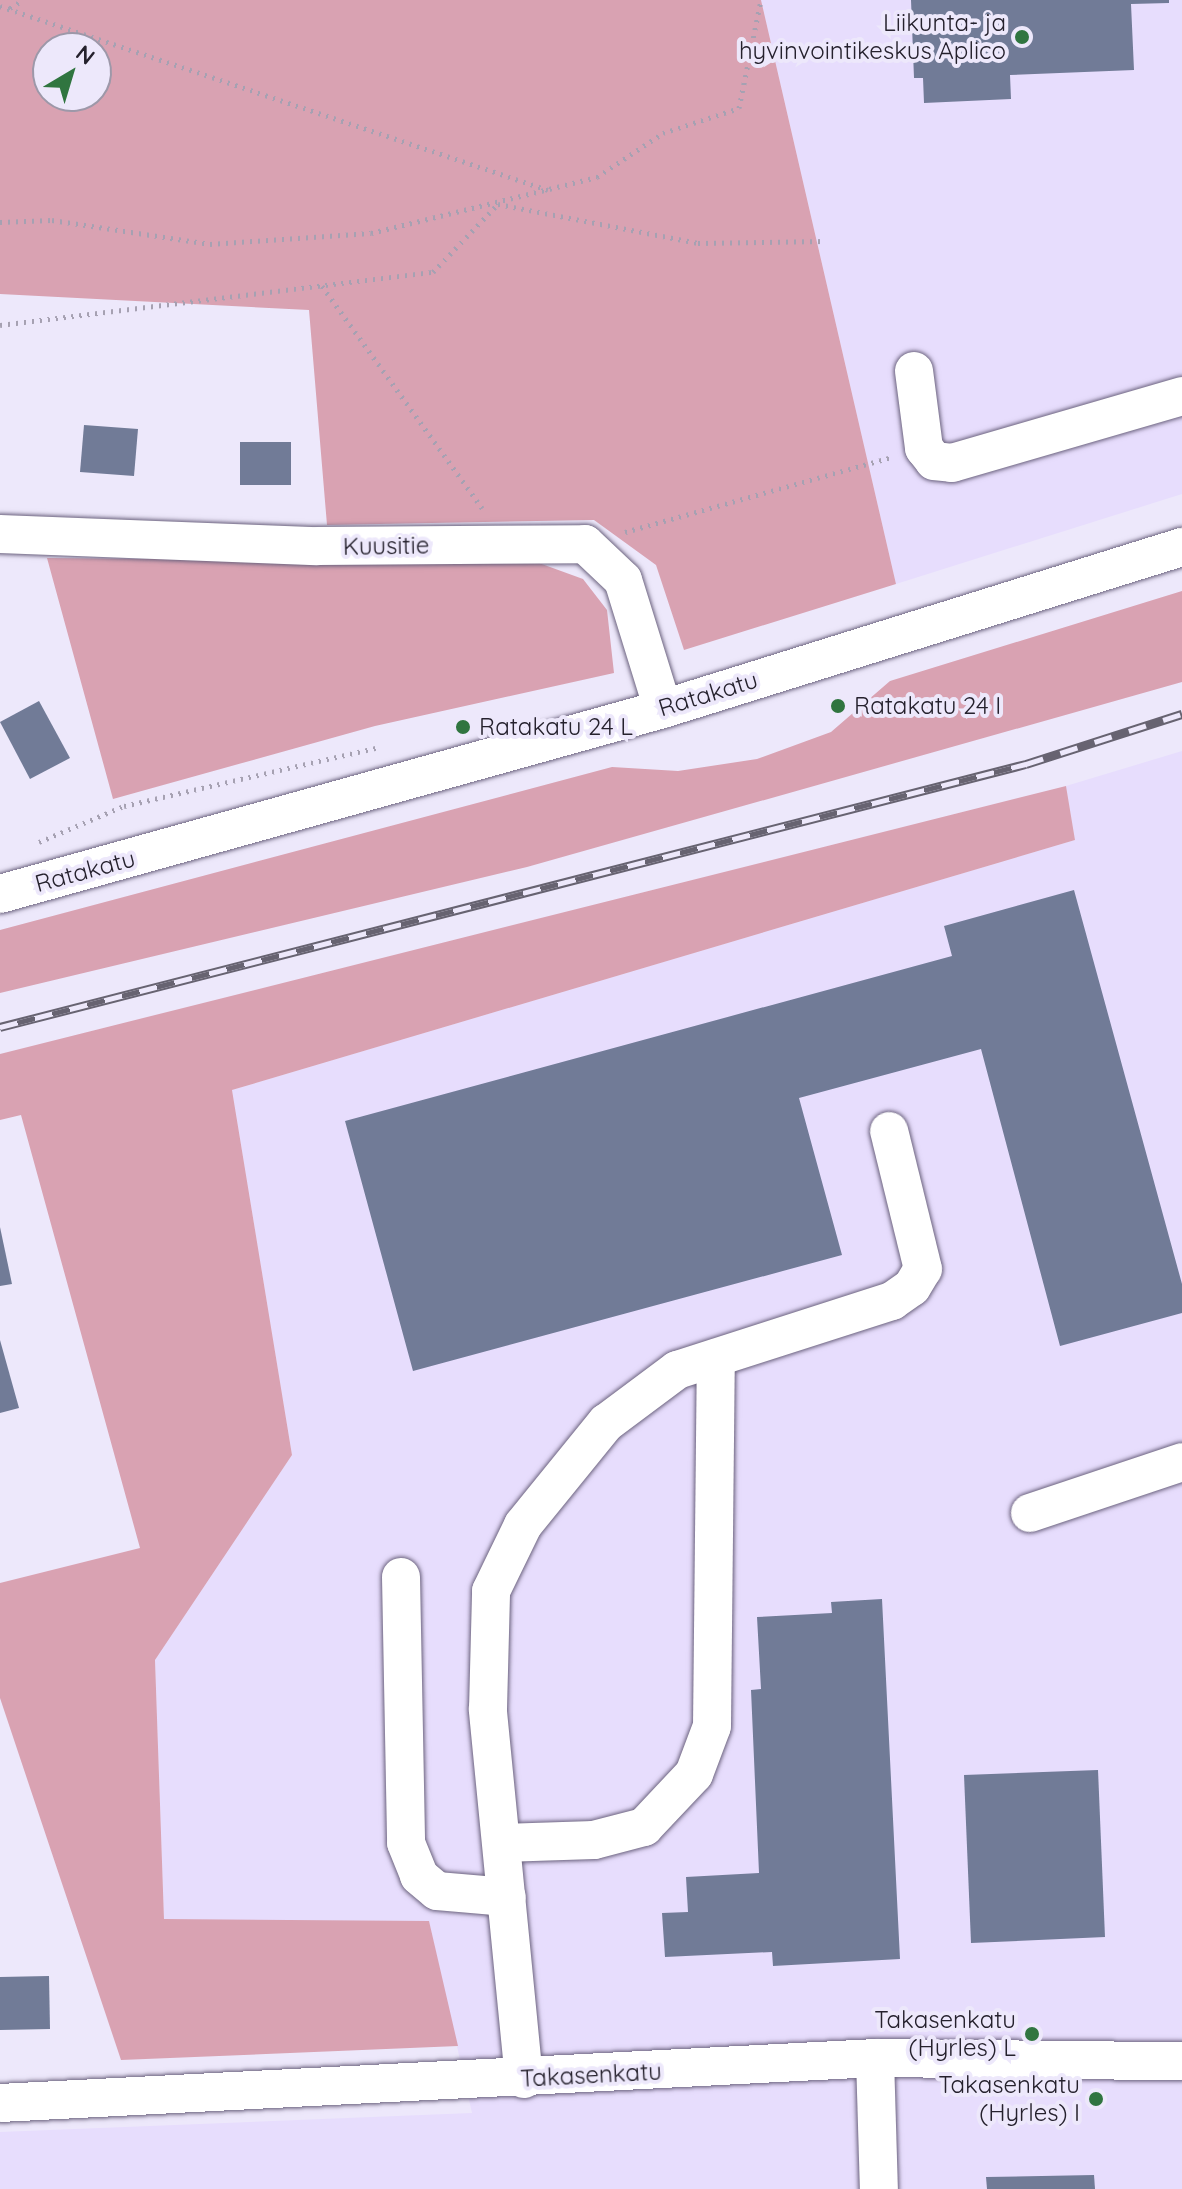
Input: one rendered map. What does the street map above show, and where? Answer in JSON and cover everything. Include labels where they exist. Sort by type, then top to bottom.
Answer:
[{"type":"street","points":[[914,371],[924,448],[934,461],[952,463],[1182,396]]},
{"type":"street","name":"Kuusitie","points":[[0,534],[317,546],[585,544]]},
{"type":"street","points":[[585,544],[623,580],[663,709]]},
{"type":"street","name":"Ratakatu","points":[[0,894],[663,709],[1182,547]]},
{"type":"street","points":[[524,2079],[488,1709],[491,1591],[523,1525],[606,1423],[677,1370],[892,1301],[912,1287],[923,1269],[889,1131]]},
{"type":"street","points":[[502,1843],[594,1840],[644,1827],[694,1774],[712,1726],[716,1358]]},
{"type":"street","points":[[1030,1513],[1182,1462]]},
{"type":"street","points":[[401,1577],[406,1843],[419,1876],[437,1891],[507,1897]]},
{"type":"street","points":[[875,2058],[879,2189]]},
{"type":"street","name":"Takasenkatu","points":[[0,2103],[524,2079],[875,2058],[1182,2061]]},
{"type":"path","points":[[9,9],[23,0]]},
{"type":"path","points":[[0,222],[52,220],[210,244],[371,233],[597,177],[663,133],[739,108],[761,0]]},
{"type":"path","points":[[0,6],[548,190]]},
{"type":"path","points":[[498,204],[698,243],[825,241]]},
{"type":"path","points":[[0,325],[433,272],[498,204]]},
{"type":"path","points":[[321,286],[509,544]]},
{"type":"path","points":[[585,544],[924,448]]},
{"type":"path","points":[[27,847],[124,806],[386,745]]},
{"type":"shaded area","points":[[0,0],[761,0],[896,584],[684,650],[656,565],[594,520],[327,525],[309,310],[0,294]]},
{"type":"shaded area","points":[[761,0],[1182,0],[1182,494],[896,584]]},
{"type":"shaded area","points":[[47,558],[539,563],[583,579],[607,610],[614,673],[375,726],[113,799]]},
{"type":"shaded area","points":[[1182,591],[1182,682],[527,867],[0,993],[0,930],[612,767],[678,771],[757,759],[831,732],[890,681]]},
{"type":"shaded area","points":[[1182,751],[1182,2189],[0,2189],[0,2132],[472,2113],[429,1922],[164,1920],[155,1660],[292,1455],[232,1090],[1075,840],[1066,786]]},
{"type":"shaded area","points":[[1066,786],[1075,840],[232,1090],[292,1455],[155,1660],[164,1919],[429,1921],[458,2046],[121,2060],[0,1698],[0,1583],[140,1548],[21,1115],[0,1120],[0,1054]]},
{"type":"building","name":"Liikunta- ja hyvinvointikeskus Aplico","points":[[911,0],[1169,0],[1169,3],[1131,4],[1134,70],[1010,75],[1011,99],[924,103],[923,78],[914,78]]},
{"type":"building","points":[[84,425],[138,429],[134,476],[80,472]]},
{"type":"building","points":[[240,442],[291,442],[291,485],[240,485]]},
{"type":"building","points":[[39,701],[70,758],[30,779],[0,722]]},
{"type":"building","points":[[1074,890],[1182,1284],[1182,1313],[1060,1346],[981,1049],[799,1098],[842,1255],[413,1371],[345,1121],[952,956],[944,926]]},
{"type":"building","points":[[0,1227],[12,1284],[0,1286]]},
{"type":"building","points":[[0,1340],[19,1408],[0,1413]]},
{"type":"building","points":[[882,1599],[900,1959],[773,1966],[772,1952],[665,1957],[662,1913],[688,1912],[686,1877],[759,1873],[751,1690],[761,1689],[757,1617],[832,1613],[831,1602]]},
{"type":"building","points":[[1098,1770],[1105,1937],[971,1943],[964,1775]]},
{"type":"building","points":[[49,1976],[50,2029],[0,2030],[0,1977]]},
{"type":"building","points":[[1094,2175],[1095,2189],[987,2189],[986,2177]]},
{"type":"railway","points":[[0,1027],[1026,764],[1182,714]]},
{"type":"place","name":"Liikunta- ja hyvinvointikeskus Aplico","points":[[1022,37]]},
{"type":"place","name":"Ratakatu 24 I","points":[[838,706]]},
{"type":"place","name":"Ratakatu 24 L","points":[[463,727]]},
{"type":"place","name":"Takasenkatu (Hyrles) L","points":[[1032,2034]]},
{"type":"place","name":"Takasenkatu (Hyrles) I","points":[[1096,2099]]}]
